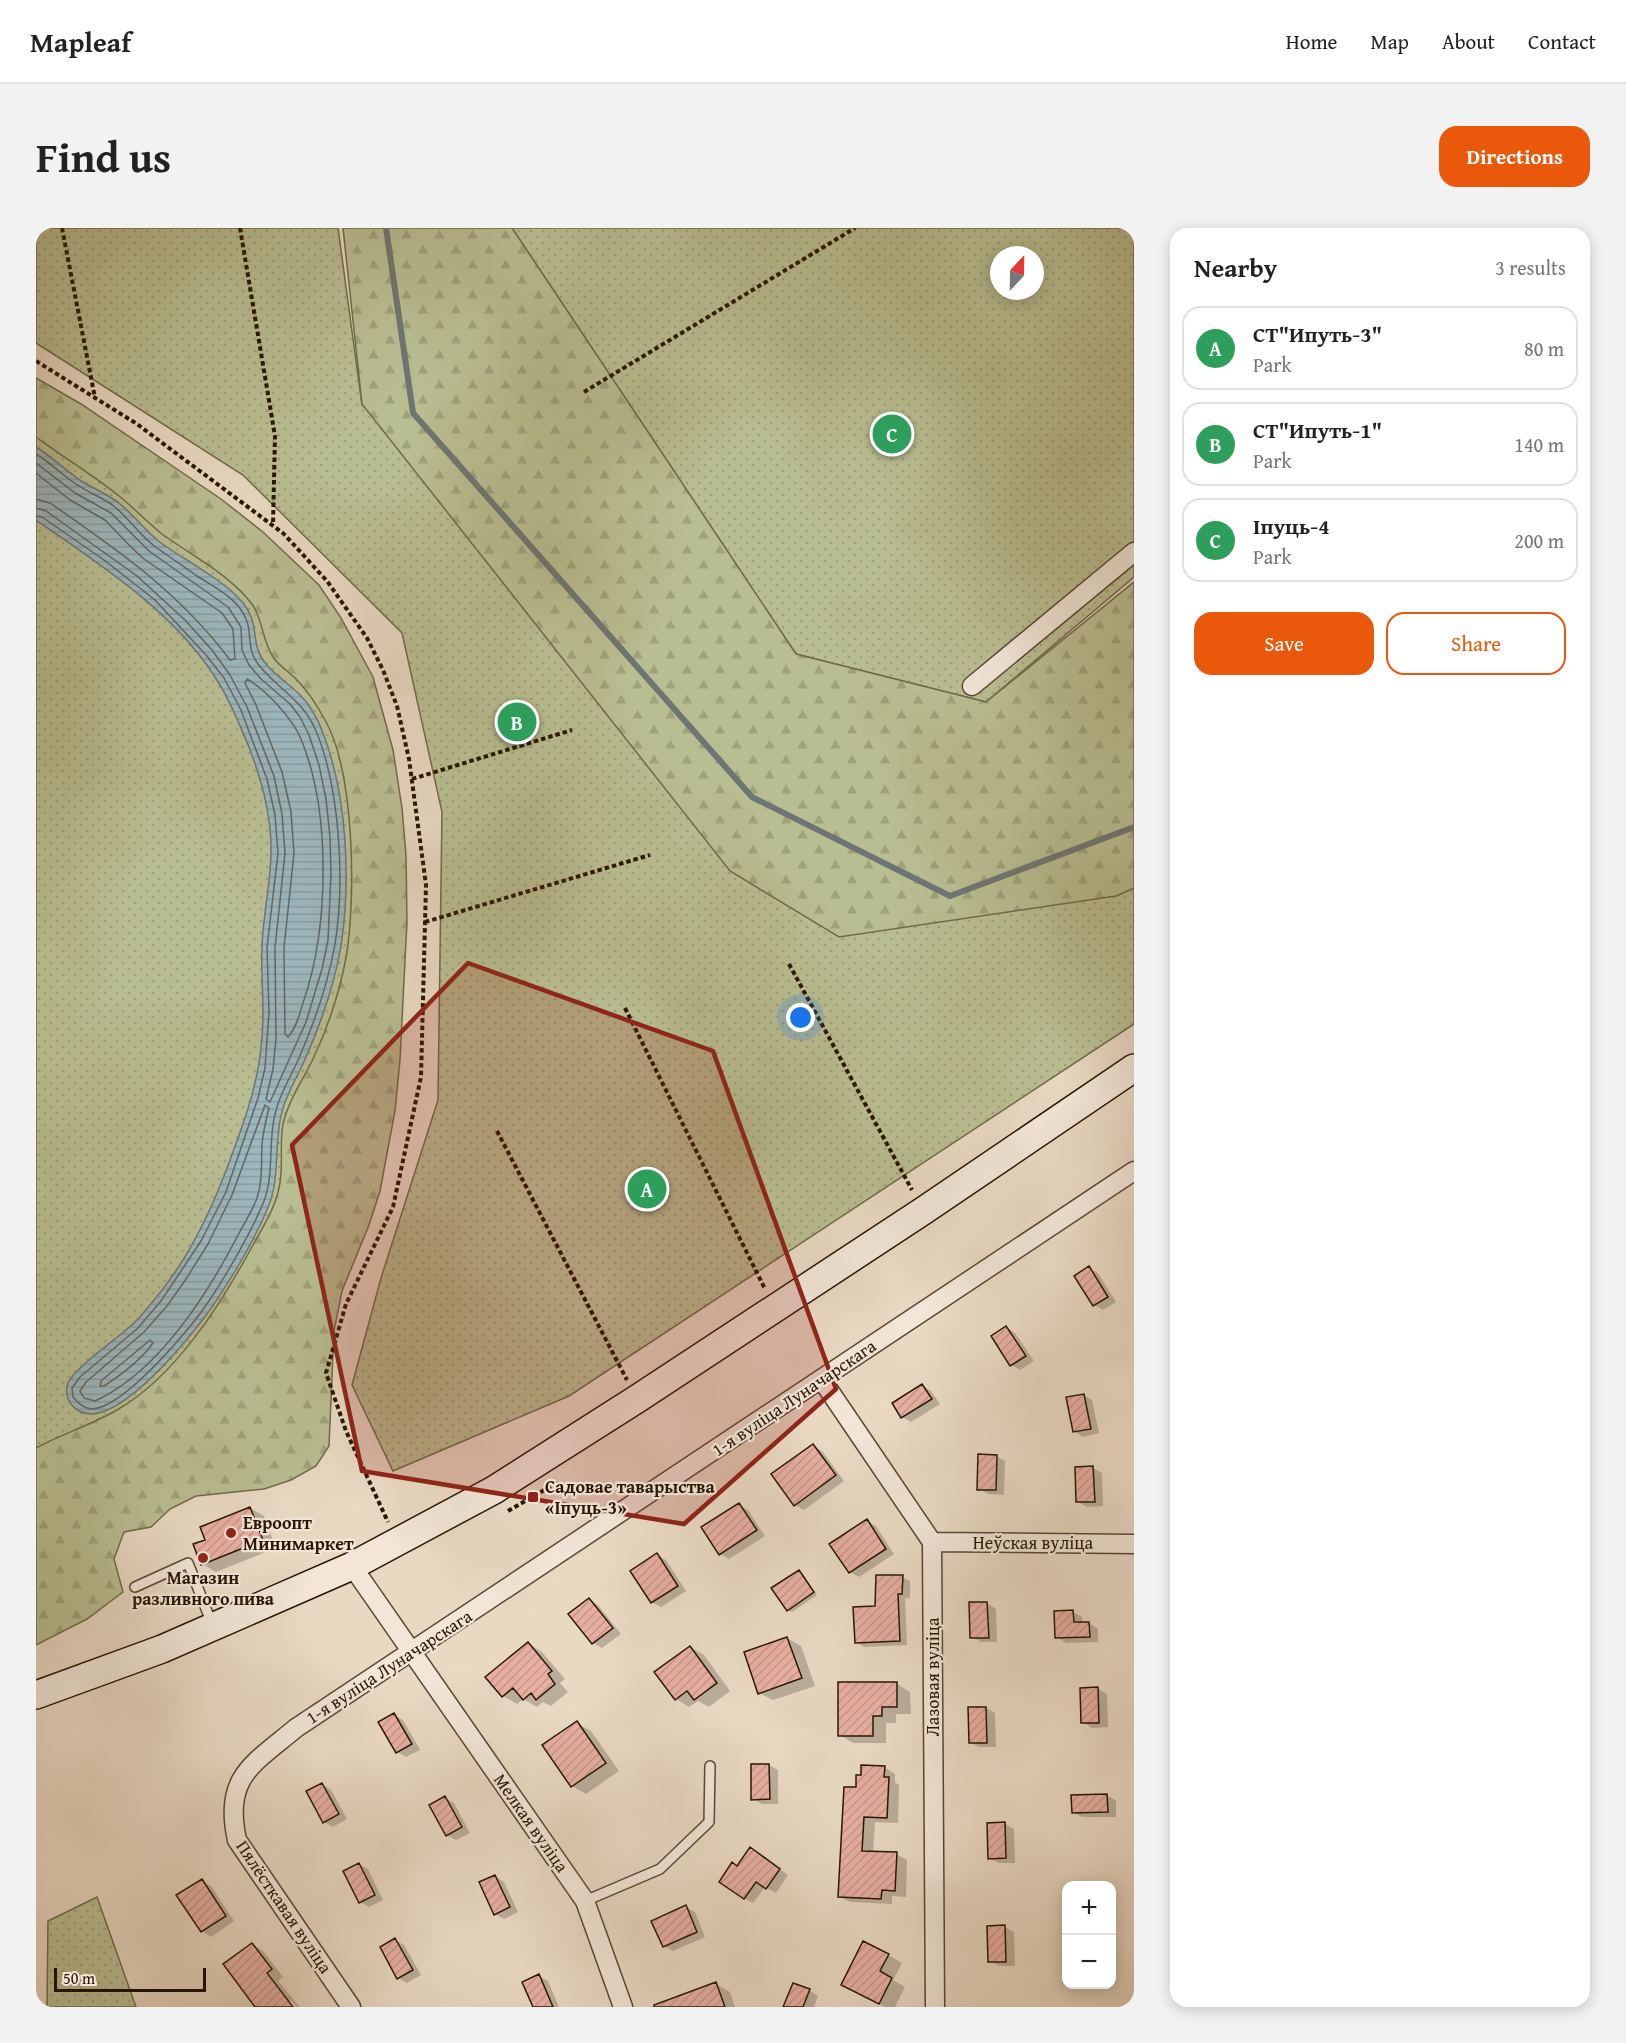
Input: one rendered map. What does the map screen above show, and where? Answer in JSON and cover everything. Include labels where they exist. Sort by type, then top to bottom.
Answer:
[{"type":"street","points":[[972,686],[1134,552]]},
{"type":"street","points":[[36,1695],[151,1653],[352,1566],[519,1475],[775,1308],[1134,1068]]},
{"type":"street","name":"1-я вуліца Луначарскага","points":[[232,1801],[240,1780],[255,1762],[296,1728],[1134,1171]]},
{"type":"street","points":[[822,1380],[932,1542]]},
{"type":"street","name":"Неўская вуліца","points":[[932,1542],[1134,1544]]},
{"type":"street","name":"Лазовая вуліца","points":[[932,1542],[935,2007]]},
{"type":"street","name":"Мелкая вуліца","points":[[352,1566],[585,1901],[623,2007]]},
{"type":"street","name":"Пялёсткавая вуліца","points":[[232,1801],[232,1820],[237,1840],[351,2007]]},
{"type":"lane","points":[[135,1587],[188,1563],[213,1626]]},
{"type":"lane","points":[[585,1901],[660,1869],[709,1822],[710,1766]]},
{"type":"path","points":[[62,228],[96,399]]},
{"type":"path","points":[[240,228],[275,435],[273,525]]},
{"type":"path","points":[[584,392],[855,228]]},
{"type":"path","points":[[36,361],[137,424],[284,534],[327,581],[367,638],[397,706],[412,779],[426,885],[421,1077],[393,1207],[346,1304],[326,1373],[346,1431],[397,1542]]},
{"type":"path","points":[[412,779],[572,730]]},
{"type":"path","points":[[425,922],[650,855]]},
{"type":"path","points":[[789,964],[923,1210]]},
{"type":"path","points":[[625,1008],[775,1308]]},
{"type":"path","points":[[497,1131],[637,1399]]},
{"type":"path","points":[[507,1512],[558,1482]]},
{"type":"highlighted area","points":[[468,963],[713,1051],[836,1389],[684,1524],[362,1471],[292,1145]]},
{"type":"green space","points":[[36,228],[338,228],[362,405],[1116,896],[1134,888],[1134,1024],[569,1396],[393,1471],[352,1385],[381,1278],[438,1100],[442,812],[402,633],[243,475],[36,343]]},
{"type":"green space","points":[[343,228],[512,228],[796,654],[986,702],[1134,582],[1134,888],[1116,896],[839,937],[730,871],[362,404]]},
{"type":"green space","points":[[512,228],[1134,228],[1134,577],[986,702],[796,654]]},
{"type":"green space","points":[[36,378],[81,404],[221,499],[263,532],[319,585],[341,618],[373,677],[393,750],[402,808],[406,855],[407,921],[395,1111],[380,1191],[342,1291],[334,1331],[329,1446],[316,1466],[291,1480],[264,1489],[196,1496],[170,1509],[151,1527],[124,1532],[114,1559],[123,1592],[87,1619],[36,1645],[36,1448],[117,1410],[159,1378],[195,1337],[227,1291],[265,1224],[279,1188],[285,1116],[323,1036],[340,985],[349,933],[352,871],[347,803],[335,743],[312,698],[273,657],[252,604],[221,574],[162,534],[109,488],[36,437]]},
{"type":"green space","points":[[36,415],[259,557],[383,780],[372,1140],[36,1523]]},
{"type":"green space","points":[[97,1897],[136,2007],[47,2007],[48,1921]]},
{"type":"water","points":[[36,447],[81,481],[115,500],[161,543],[215,579],[243,603],[252,619],[261,657],[304,699],[321,728],[337,783],[345,838],[346,894],[338,961],[321,1021],[284,1105],[279,1130],[273,1193],[264,1217],[221,1293],[173,1356],[133,1394],[113,1407],[95,1414],[79,1411],[72,1406],[67,1396],[68,1383],[79,1369],[137,1320],[182,1262],[218,1190],[250,1103],[262,1040],[262,947],[271,845],[269,819],[257,771],[236,716],[220,685],[183,635],[161,614],[87,555],[36,520]]},
{"type":"building","points":[[1089,1266],[1108,1297],[1093,1306],[1074,1276]]},
{"type":"building","points":[[1006,1326],[1026,1356],[1010,1366],[991,1336]]},
{"type":"building","points":[[922,1384],[932,1399],[901,1418],[892,1403]]},
{"type":"building","points":[[1084,1394],[1091,1429],[1073,1432],[1066,1397]]},
{"type":"building","points":[[813,1444],[836,1475],[794,1506],[771,1474]]},
{"type":"building","points":[[978,1454],[997,1455],[996,1490],[977,1490]]},
{"type":"building","points":[[1093,1466],[1095,1502],[1076,1502],[1075,1467]]},
{"type":"building","points":[[739,1503],[757,1530],[719,1555],[701,1527]]},
{"type":"building","name":"Евроопт Минимаркет","points":[[250,1507],[263,1540],[201,1565],[193,1544],[205,1540],[200,1527]]},
{"type":"building","points":[[867,1519],[886,1549],[849,1573],[829,1544]]},
{"type":"building","points":[[657,1553],[678,1586],[651,1603],[630,1571]]},
{"type":"building","points":[[799,1570],[814,1592],[787,1611],[771,1588]]},
{"type":"building","points":[[876,1575],[903,1575],[902,1594],[898,1594],[900,1641],[855,1643],[853,1607],[875,1606]]},
{"type":"building","points":[[589,1598],[613,1628],[592,1644],[568,1614]]},
{"type":"building","points":[[969,1602],[987,1602],[989,1638],[970,1638]]},
{"type":"building","points":[[1073,1610],[1074,1622],[1089,1622],[1090,1637],[1055,1638],[1054,1611]]},
{"type":"building","points":[[787,1637],[802,1678],[758,1694],[744,1652]]},
{"type":"building","points":[[528,1642],[552,1671],[548,1674],[555,1684],[536,1700],[531,1693],[523,1700],[513,1688],[502,1697],[485,1677]]},
{"type":"building","points":[[690,1646],[717,1683],[694,1700],[687,1691],[675,1700],[654,1672]]},
{"type":"building","points":[[838,1682],[897,1682],[897,1707],[882,1707],[882,1716],[873,1716],[873,1736],[838,1736]]},
{"type":"building","points":[[1098,1687],[1099,1723],[1081,1723],[1080,1688]]},
{"type":"building","points":[[968,1707],[986,1707],[987,1743],[969,1743]]},
{"type":"building","points":[[394,1713],[412,1744],[396,1753],[378,1722]]},
{"type":"building","points":[[577,1721],[606,1763],[571,1787],[542,1745]]},
{"type":"building","points":[[751,1764],[769,1764],[770,1799],[751,1800]]},
{"type":"building","points":[[861,1765],[885,1766],[884,1777],[889,1777],[887,1818],[864,1817],[862,1851],[897,1852],[895,1891],[882,1890],[881,1899],[838,1897],[844,1787],[856,1787],[856,1775],[861,1775]]},
{"type":"building","points":[[322,1783],[339,1814],[323,1823],[306,1791]]},
{"type":"building","points":[[1107,1794],[1108,1812],[1072,1813],[1071,1795]]},
{"type":"building","points":[[445,1796],[462,1827],[446,1836],[429,1805]]},
{"type":"building","points":[[1005,1822],[1006,1858],[988,1859],[987,1823]]},
{"type":"building","points":[[750,1847],[780,1869],[766,1889],[756,1882],[744,1899],[719,1882],[732,1862],[737,1866]]},
{"type":"building","points":[[359,1863],[375,1895],[359,1903],[343,1871]]},
{"type":"building","points":[[495,1875],[510,1907],[494,1915],[479,1882]]},
{"type":"building","points":[[202,1879],[226,1916],[201,1932],[176,1895]]},
{"type":"building","points":[[686,1905],[697,1932],[663,1947],[651,1921]]},
{"type":"building","points":[[1005,1925],[1006,1962],[988,1962],[987,1926]]},
{"type":"building","points":[[395,1938],[413,1970],[397,1979],[380,1947]]},
{"type":"building","points":[[863,1941],[889,1954],[880,1971],[892,1978],[879,2004],[841,1985]]},
{"type":"building","points":[[252,1943],[272,1969],[267,1973],[293,2007],[255,2007],[223,1964]]},
{"type":"building","points":[[539,1974],[553,2007],[533,2007],[522,1982]]},
{"type":"building","points":[[716,1982],[725,2007],[654,2007],[654,2005]]},
{"type":"building","points":[[793,1983],[810,1989],[803,2007],[783,2007]]},
{"type":"waterway","points":[[386,228],[413,413],[752,797],[950,896],[1134,827]]},
{"type":"place","name":"Іпуць-4","points":[[892,434]]},
{"type":"place","name":"СТ\"Ипуть-1\"","points":[[517,722]]},
{"type":"place","name":"СТ\"Ипуть-3\"","points":[[647,1189]]},
{"type":"place","name":"Садовае таварыства «Іпуць-3»","points":[[533,1497]]},
{"type":"place","name":"Евроопт Минимаркет","points":[[231,1533]]},
{"type":"place","name":"Магазин разливного пива","points":[[203,1558]]}]
